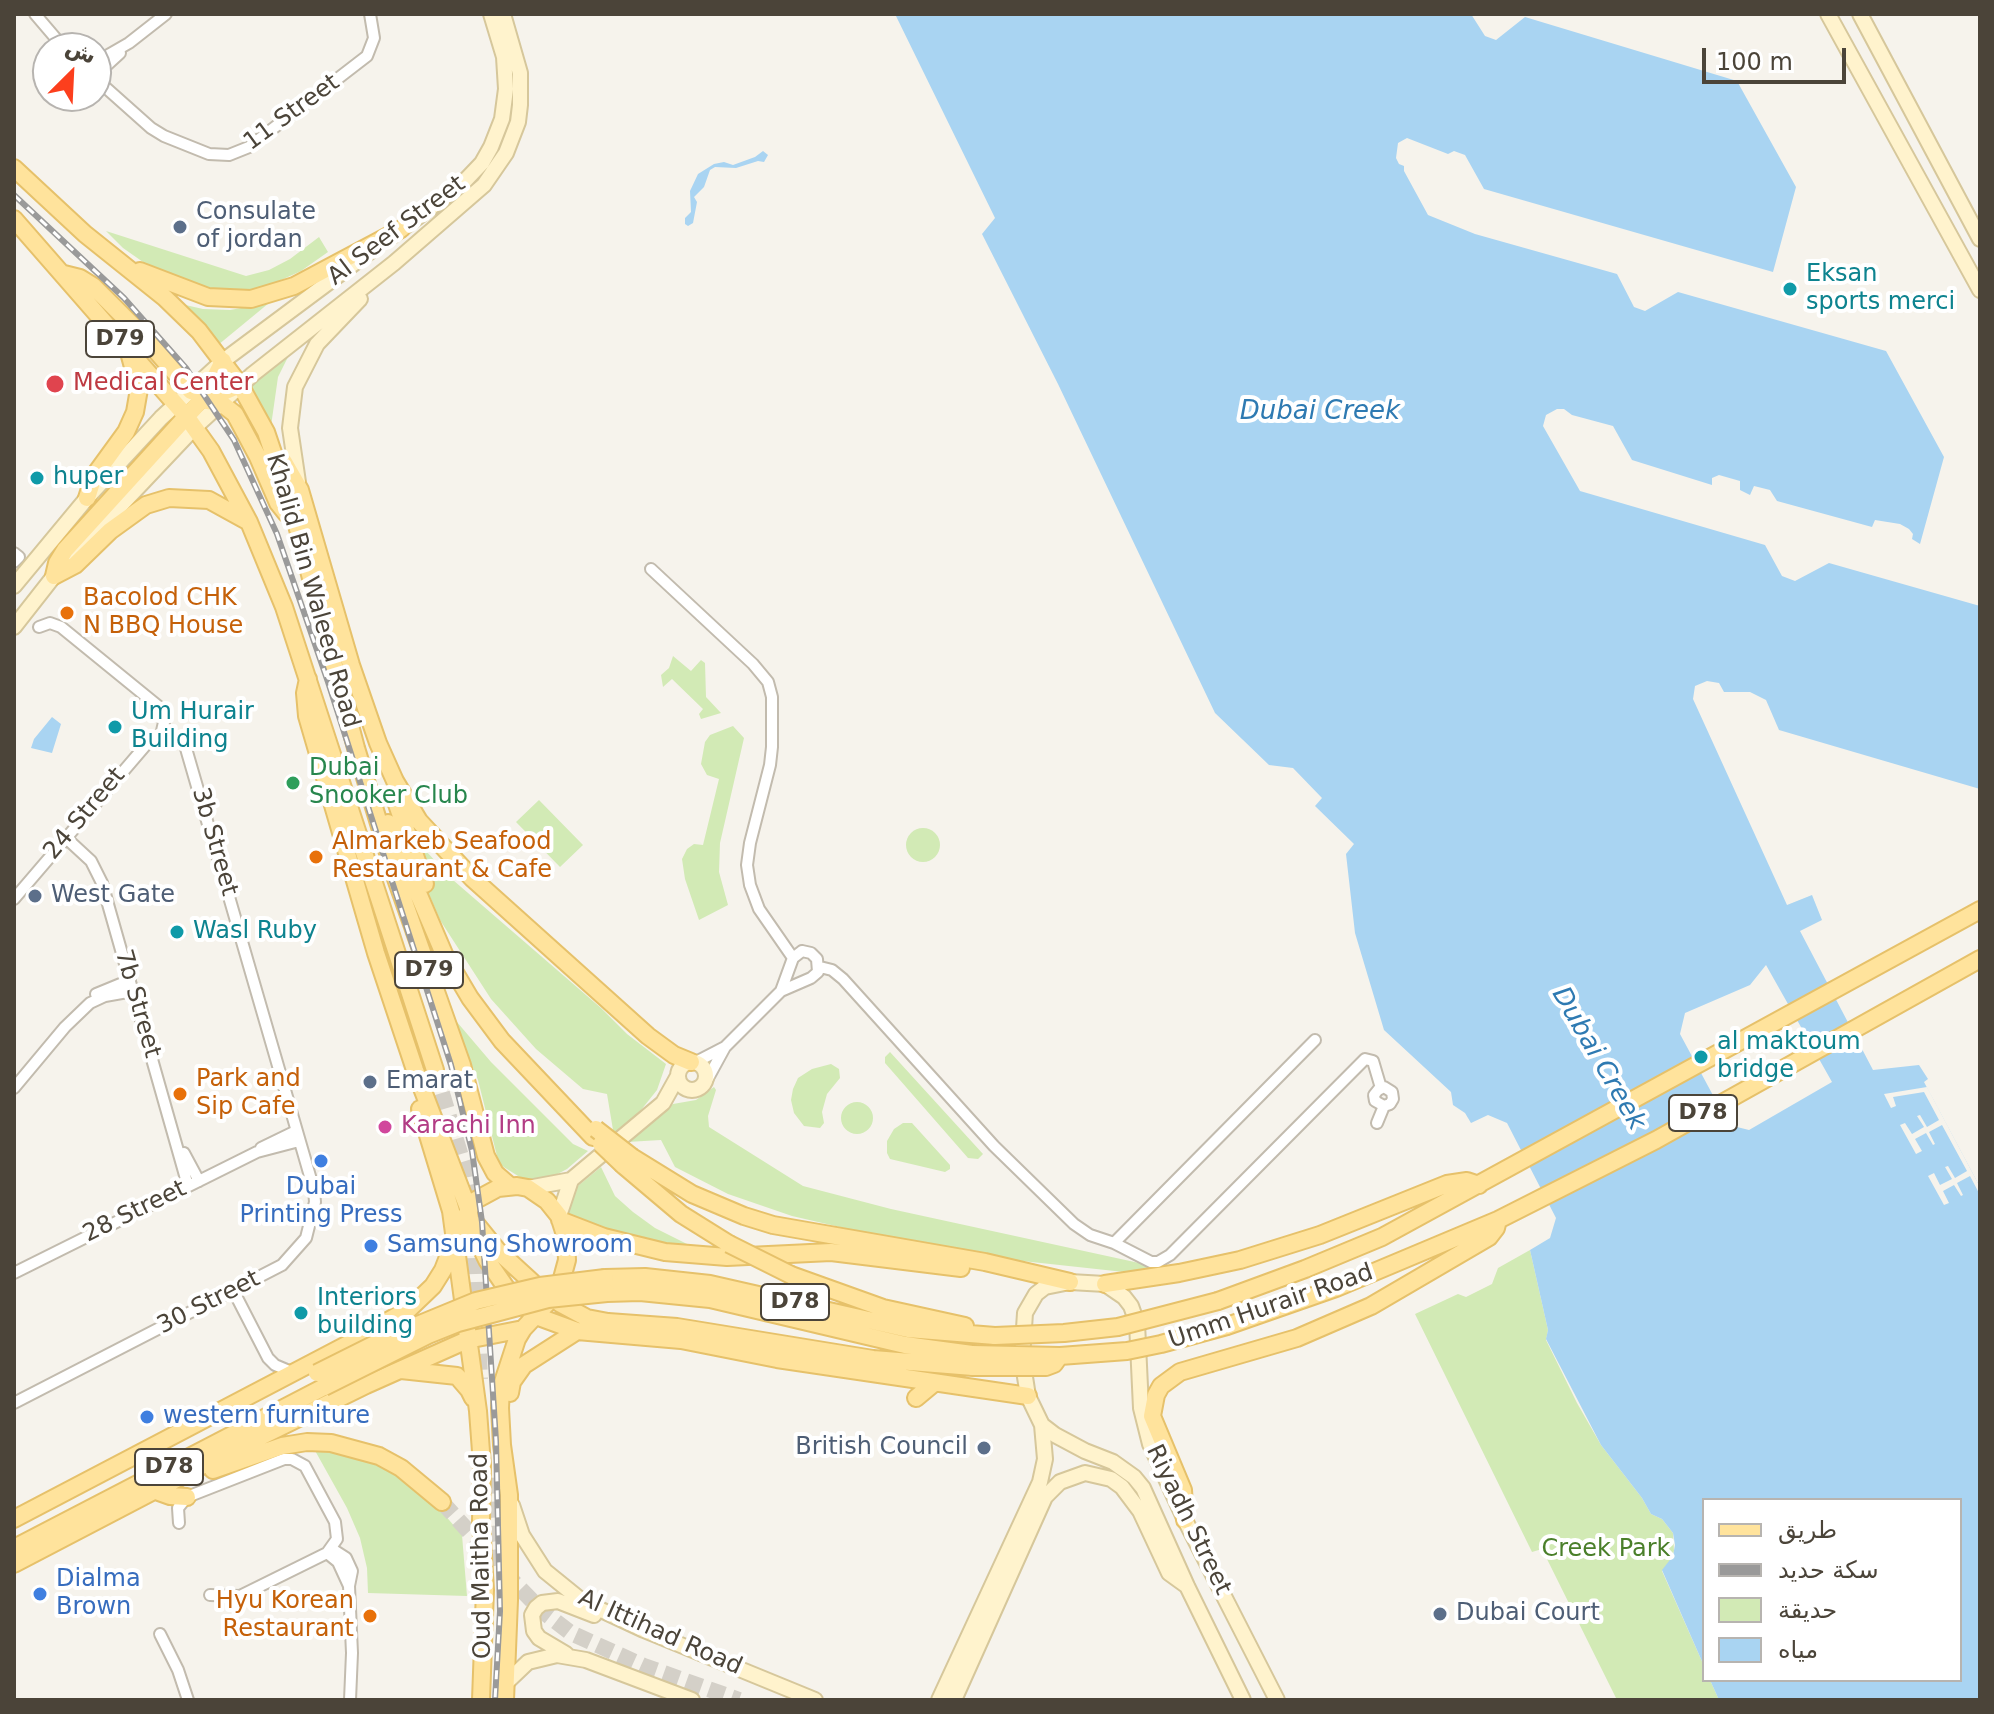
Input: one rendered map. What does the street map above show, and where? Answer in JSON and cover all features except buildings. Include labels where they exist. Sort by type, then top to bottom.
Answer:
[{"type":"main road","name":"Al Seef Street","points":[[223,361],[401,229],[482,163],[497,133],[505,104],[506,74],[491,14]]},
{"type":"main road","name":"Al Seef Street","points":[[503,14],[517,56]]},
{"type":"main road","name":"Al Seef Street","points":[[240,385],[394,263],[474,196],[495,172],[518,122],[521,89],[513,14]]},
{"type":"main road","points":[[1828,14],[1980,290]]},
{"type":"main road","points":[[1860,14],[1980,239]]},
{"type":"main road","points":[[1871,14],[1878,47]]},
{"type":"main road","name":"Khalid Bin Waleed Road","points":[[14,168],[85,234],[190,322],[240,385],[266,432],[295,518],[356,748],[395,876],[465,1076],[486,1156],[495,1173],[510,1186]]},
{"type":"main road","points":[[1948,183],[1980,220]]},
{"type":"main road","name":"Khalid Bin Waleed Road","points":[[14,219],[186,416],[218,462],[249,522],[284,607],[308,679],[305,701],[307,716],[369,931],[415,1070],[415,1090],[447,1191],[478,1411]]},
{"type":"main road","points":[[130,269],[208,297],[251,299],[294,286],[401,229]]},
{"type":"main road","points":[[394,263],[327,332],[302,369],[292,398],[292,448],[300,490],[347,651],[382,762],[445,937],[444,954]]},
{"type":"main road","points":[[64,274],[80,278],[99,292],[205,397],[235,414],[281,508],[295,518]]},
{"type":"main road","points":[[87,498],[94,476],[126,432],[135,412],[139,389],[125,344]]},
{"type":"main road","points":[[54,576],[65,550],[205,397],[223,361]]},
{"type":"main road","points":[[14,586],[87,498],[205,397],[230,391],[240,385]]},
{"type":"main road","points":[[266,432],[300,490]]},
{"type":"main road","points":[[14,627],[54,576],[75,565],[110,531],[146,505],[169,498],[209,500],[249,522]]},
{"type":"main road","points":[[308,679],[435,1070]]},
{"type":"main road","points":[[14,1519],[381,1326],[422,1298],[443,1270],[468,1211],[489,1191],[571,1180],[663,1103],[701,1088],[707,1080],[705,1069],[674,1055],[648,1036],[451,859],[407,802],[378,743]]},
{"type":"main road","points":[[356,748],[444,954],[485,1020],[560,1101],[681,1214],[729,1244],[791,1275],[859,1301],[907,1315],[965,1326],[990,1336]]},
{"type":"main road","name":"Umm Hurair Road","points":[[14,1530],[320,1380],[458,1323],[645,1277],[710,1284],[885,1324],[990,1336],[1118,1327],[1218,1301],[1344,1254],[1479,1185],[1980,910]]},
{"type":"main road","name":"Umm Hurair Road","points":[[606,1286],[710,1299],[972,1361],[1046,1367],[1057,1362],[1060,1356],[1127,1351],[1194,1336],[1336,1288],[1498,1220],[1656,1140],[1980,959]]},
{"type":"main road","points":[[663,1103],[683,1065],[693,1062]]},
{"type":"main road","points":[[415,1070],[472,1229],[500,1281],[536,1316],[577,1331],[671,1338],[777,1359],[1028,1396]]},
{"type":"main road","points":[[678,1076],[681,1086],[691,1091]]},
{"type":"main road","points":[[627,1161],[692,1194],[773,1225],[985,1262],[1070,1282],[1105,1284],[1240,1260],[1320,1235],[1447,1184],[1467,1181],[1479,1185]]},
{"type":"main road","points":[[559,1218],[571,1180]]},
{"type":"main road","points":[[502,1445],[501,1388],[508,1362],[523,1329],[552,1298],[561,1282],[567,1260],[566,1238],[559,1218],[547,1201],[528,1188]]},
{"type":"main road","points":[[468,1211],[498,1251],[552,1298],[577,1313],[597,1320],[677,1327],[873,1359],[972,1361]]},
{"type":"main road","points":[[559,1218],[634,1246],[695,1256],[831,1252],[961,1268],[974,1268],[985,1262]]},
{"type":"main road","points":[[1185,1520],[1183,1490],[1152,1416],[1152,1405],[1161,1386],[1180,1372],[1297,1338],[1371,1306],[1489,1237],[1498,1220]]},
{"type":"main road","points":[[939,1700],[1040,1482],[1045,1459],[1042,1425],[1028,1396],[1022,1358],[1025,1313],[1029,1303],[1045,1287],[1070,1282]]},
{"type":"main road","name":"Riyadh Street","points":[[1105,1284],[1124,1297],[1137,1323],[1139,1389],[1145,1426],[1156,1459],[1277,1700]]},
{"type":"main road","points":[[14,1564],[400,1369],[467,1340],[523,1329]]},
{"type":"main road","points":[[502,1445],[507,1428],[509,1393],[517,1373],[532,1358],[577,1331]]},
{"type":"main road","points":[[400,1369],[457,1376],[469,1390],[478,1411]]},
{"type":"main road","name":"Umm Hurair Road","points":[[14,1548],[320,1380]]},
{"type":"main road","points":[[916,1398],[934,1383]]},
{"type":"main road","name":"Oud Maitha Road","points":[[478,1411],[485,1590],[481,1700]]},
{"type":"main road","name":"Riyadh Street","points":[[1042,1425],[1069,1444],[1124,1469],[1143,1488],[1243,1700]]},
{"type":"main road","points":[[177,1480],[194,1478],[282,1446],[307,1442],[331,1443],[379,1456],[401,1468],[442,1502]]},
{"type":"main road","name":"Oud Maitha Road","points":[[502,1445],[509,1495],[505,1700]]},
{"type":"main road","points":[[954,1700],[1045,1497],[1060,1482],[1085,1473],[1111,1479],[1122,1487],[1140,1511],[1169,1573],[1187,1586]]},
{"type":"main road","points":[[156,1491],[187,1497]]},
{"type":"main road","name":"Al Ittihad Road","points":[[509,1495],[522,1535],[545,1571],[582,1601],[644,1630],[815,1700]]},
{"type":"main road","points":[[90,1539],[101,1519]]},
{"type":"main road","points":[[572,1656],[539,1638],[534,1631],[532,1615],[542,1603],[558,1601],[618,1624],[644,1630]]},
{"type":"main road","name":"Al Ittihad Road","points":[[507,1682],[528,1662],[557,1655],[572,1656],[692,1700]]},
{"type":"street","points":[[35,14],[50,32]]},
{"type":"street","points":[[112,61],[166,14]]},
{"type":"street","name":"11 Street","points":[[112,92],[164,136],[209,154],[229,155],[249,147],[367,56],[374,38],[370,14]]},
{"type":"street","points":[[112,53],[129,43]]},
{"type":"street","points":[[651,569],[764,674],[768,682],[772,697],[770,765],[747,865],[759,909],[793,958]]},
{"type":"street","points":[[39,627],[50,623],[61,627],[158,706],[165,718],[161,735]]},
{"type":"street","name":"24 Street","points":[[14,899],[147,743],[161,735]]},
{"type":"street","name":"3b Street","points":[[161,735],[180,740],[188,751],[297,1136]]},
{"type":"street","name":"7b Street","points":[[67,835],[88,857],[102,883],[188,1186]]},
{"type":"street","points":[[781,991],[793,958],[802,951],[811,953],[820,967]]},
{"type":"street","points":[[707,1080],[725,1047],[781,991],[811,978],[820,967]]},
{"type":"street","points":[[820,967],[832,970],[843,979],[994,1146],[1074,1224],[1090,1235],[1151,1262],[1164,1259],[1365,1059],[1373,1061],[1381,1088],[1387,1088],[1393,1096],[1392,1102],[1384,1106],[1377,1123]]},
{"type":"street","points":[[14,1088],[65,1027],[95,1000],[132,986]]},
{"type":"street","points":[[1114,1243],[1315,1040]]},
{"type":"street","points":[[693,1062],[725,1047]]},
{"type":"street","name":"7b Street","points":[[173,1125],[199,1181]]},
{"type":"street","name":"28 Street","points":[[14,1273],[257,1152],[297,1136]]},
{"type":"street","name":"30 Street","points":[[14,1403],[282,1265],[306,1238],[314,1214],[314,1190],[297,1136]]},
{"type":"street","points":[[233,1290],[268,1358],[275,1365],[294,1373]]},
{"type":"street","points":[[179,1523],[178,1508],[187,1497],[277,1461],[292,1459],[299,1461],[309,1473],[335,1522],[338,1533],[330,1551],[240,1596],[210,1595]]},
{"type":"street","points":[[330,1551],[346,1558],[351,1565],[350,1700]]},
{"type":"street","points":[[160,1634],[178,1670],[188,1700]]},
{"type":"green space","points":[[106,231],[246,276],[269,270],[290,259],[319,237],[328,252],[301,271],[259,290],[236,294],[214,293],[153,269],[123,248]]},
{"type":"green space","points":[[269,303],[218,345],[181,304],[230,310]]},
{"type":"green space","points":[[291,351],[278,377],[271,426],[251,386]]},
{"type":"green space","points":[[673,656],[691,671],[701,660],[705,663],[706,697],[721,713],[701,719],[699,714],[703,709],[672,679],[663,687],[661,675],[669,668]]},
{"type":"green space","points":[[733,726],[744,738],[720,843],[719,872],[728,905],[699,920],[685,879],[682,859],[694,844],[703,845],[719,779],[707,775],[701,764],[705,742],[710,735]]},
{"type":"green space","points":[[539,800],[583,845],[560,867],[516,822]]},
{"type":"green space","points":[[923,828],[935,833],[940,845],[935,857],[923,862],[911,857],[906,845],[911,833]]},
{"type":"green space","points":[[412,836],[453,880],[627,1034],[666,1064],[657,1090],[617,1133],[613,1130],[607,1094],[583,1089],[536,1049],[491,999],[440,920],[412,854]]},
{"type":"green space","points":[[451,1015],[491,1062],[573,1144],[588,1151],[567,1169],[548,1179],[526,1181],[499,1164],[478,1080]]},
{"type":"green space","points":[[890,1052],[983,1154],[978,1159],[968,1158],[885,1063],[885,1057]]},
{"type":"green space","points":[[831,1064],[839,1069],[840,1078],[827,1094],[822,1112],[824,1123],[820,1128],[804,1126],[794,1113],[791,1100],[793,1089],[798,1078],[812,1069]]},
{"type":"green space","points":[[714,1087],[709,1127],[803,1186],[891,1209],[1153,1266],[1152,1270],[1124,1272],[1004,1259],[905,1242],[792,1216],[728,1194],[675,1167],[661,1140],[627,1142],[673,1104],[696,1100]]},
{"type":"green space","points":[[857,1102],[869,1106],[873,1118],[869,1130],[857,1134],[845,1130],[841,1118],[845,1106]]},
{"type":"green space","points":[[903,1123],[912,1123],[950,1165],[950,1169],[945,1172],[890,1159],[887,1141],[894,1129]]},
{"type":"green space","points":[[601,1167],[615,1196],[633,1212],[655,1228],[701,1251],[638,1245],[564,1214],[568,1194]]},
{"type":"green space","name":"Creek Park","points":[[1530,1250],[1548,1330],[1546,1340],[1577,1403],[1601,1445],[1651,1514],[1662,1519],[1673,1533],[1674,1551],[1662,1571],[1702,1661],[1702,1682],[1711,1682],[1719,1700],[1617,1700],[1542,1549],[1532,1552],[1415,1314],[1458,1294],[1466,1297],[1492,1284],[1498,1268]]},
{"type":"green space","points":[[313,1447],[348,1449],[402,1474],[431,1499],[462,1535],[467,1596],[368,1593],[367,1568],[360,1538]]},
{"type":"water","name":"Dubai Creek","points":[[895,14],[1471,14],[1485,36],[1496,40],[1525,17],[1737,81],[1796,187],[1773,272],[1484,189],[1465,155],[1454,151],[1448,154],[1407,138],[1398,143],[1396,158],[1404,166],[1428,215],[1475,234],[1617,274],[1634,307],[1645,311],[1678,292],[1886,351],[1944,457],[1920,544],[1912,539],[1909,529],[1900,524],[1875,520],[1872,527],[1777,501],[1770,490],[1754,486],[1750,495],[1740,490],[1740,481],[1719,475],[1712,478],[1712,485],[1632,460],[1613,426],[1572,415],[1564,409],[1546,415],[1543,426],[1580,491],[1765,545],[1782,576],[1795,581],[1829,563],[1980,606],[1980,789],[1779,730],[1766,700],[1750,692],[1724,692],[1719,683],[1707,681],[1695,686],[1693,699],[1787,905],[1812,895],[1822,920],[1800,931],[1873,1070],[1919,1065],[1928,1079],[1924,1082],[1980,1187],[1980,1700],[1719,1700],[1711,1682],[1962,1682],[1962,1498],[1702,1498],[1702,1661],[1662,1570],[1673,1556],[1673,1533],[1662,1519],[1651,1514],[1601,1445],[1546,1339],[1548,1330],[1530,1250],[1550,1238],[1556,1218],[1507,1123],[1488,1115],[1471,1123],[1465,1113],[1453,1105],[1451,1092],[1384,1030],[1355,933],[1346,854],[1354,844],[1315,806],[1322,798],[1293,768],[1269,765],[1215,713],[1058,384],[982,234],[995,218]],"holes":[[[1766,965],[1832,1082],[1749,1130],[1729,1125],[1680,1034],[1685,1013],[1750,985]]]},
{"type":"water","points":[[763,151],[768,155],[764,162],[710,170],[704,187],[694,197],[697,202],[693,223],[685,224],[685,218],[691,212],[690,191],[698,174],[714,164],[724,162],[733,165]]},
{"type":"water","points":[[52,717],[61,724],[52,753],[31,748],[34,739]]},
{"type":"pier","points":[[1927,1087],[1980,1187],[1980,1195],[1970,1176],[1957,1183],[1963,1195],[1954,1185],[1943,1191],[1949,1203],[1944,1205],[1928,1176],[1934,1173],[1940,1185],[1952,1179],[1945,1167],[1948,1166],[1955,1178],[1967,1171],[1942,1125],[1929,1132],[1935,1144],[1926,1133],[1915,1139],[1922,1151],[1916,1154],[1900,1125],[1905,1123],[1912,1134],[1924,1127],[1917,1116],[1920,1115],[1927,1127],[1939,1120],[1924,1092],[1893,1097],[1896,1106],[1891,1108],[1884,1094]]},
{"type":"tunnel","points":[[435,1070],[463,1163],[472,1207]]},
{"type":"tunnel","points":[[474,1234],[480,1379]]},
{"type":"tunnel","points":[[488,1478],[492,1532],[499,1566]]},
{"type":"tunnel","points":[[442,1502],[489,1554]]},
{"type":"tunnel","points":[[504,1572],[542,1611],[571,1633],[644,1666],[739,1700]]},
{"type":"railway","points":[[14,195],[124,298],[186,368],[234,440],[277,534],[451,1065],[472,1151],[482,1222],[496,1441],[500,1611],[495,1700]]},
{"type":"place","name":"Consulate of jordan","points":[[180,227]]},
{"type":"place","name":"Eksan sports merci","points":[[1790,289]]},
{"type":"place","name":"Medical Center","points":[[55,384]]},
{"type":"place","name":"huper","points":[[37,478]]},
{"type":"place","name":"Bacolod CHK N BBQ House","points":[[67,613]]},
{"type":"place","name":"Um Hurair Building","points":[[115,727]]},
{"type":"place","name":"Dubai Snooker Club","points":[[293,783]]},
{"type":"place","name":"Almarkeb Seafood Restaurant & Cafe","points":[[316,857]]},
{"type":"place","name":"West Gate","points":[[35,896]]},
{"type":"place","name":"Wasl Ruby","points":[[177,932]]},
{"type":"place","name":"al maktoum bridge","points":[[1701,1057]]},
{"type":"place","name":"Emarat","points":[[370,1082]]},
{"type":"place","name":"Park and Sip Cafe","points":[[180,1094]]},
{"type":"place","name":"Karachi Inn","points":[[385,1127]]},
{"type":"place","name":"Dubai Printing Press","points":[[321,1161]]},
{"type":"place","name":"Samsung Showroom","points":[[371,1246]]},
{"type":"place","name":"Interiors building","points":[[301,1313]]},
{"type":"place","name":"western furniture","points":[[147,1417]]},
{"type":"place","name":"British Council","points":[[984,1448]]},
{"type":"place","name":"Dialma Brown","points":[[40,1594]]},
{"type":"place","name":"Dubai Court","points":[[1440,1614]]},
{"type":"place","name":"Hyu Korean Restaurant","points":[[370,1616]]}]
